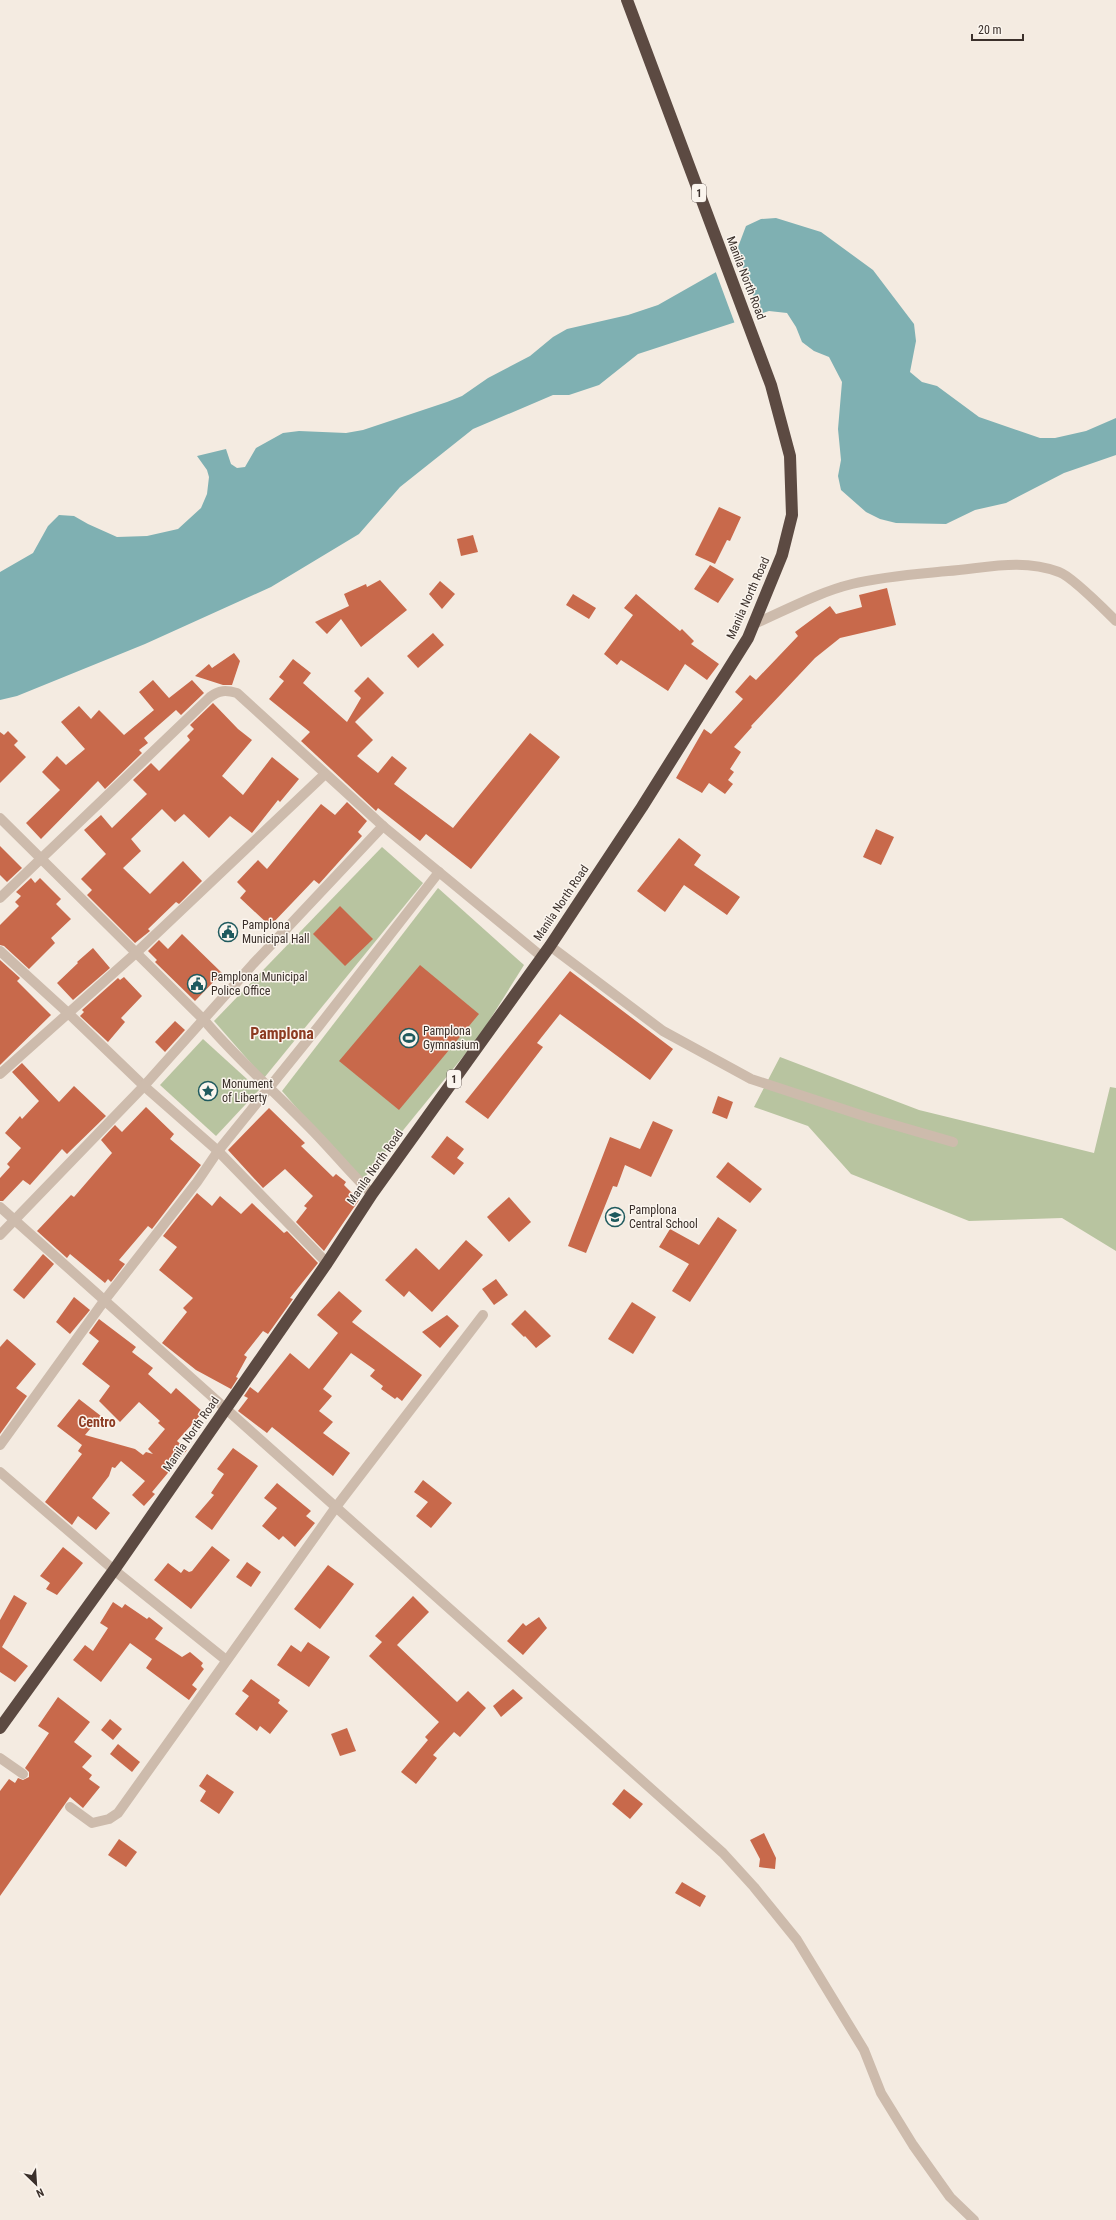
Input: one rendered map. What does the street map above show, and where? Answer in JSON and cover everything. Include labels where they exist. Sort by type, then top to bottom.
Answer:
[{"type":"highway","name":"Manila North Road","points":[[0,1728],[114,1570],[226,1410],[327,1263],[372,1194],[541,956],[550,946],[650,794],[741,649],[754,624],[782,554],[792,515],[790,456],[771,385],[627,0]]},
{"type":"street","points":[[754,624],[824,593],[852,584],[895,576],[980,568],[1009,563],[1036,565],[1061,572],[1116,621]]},
{"type":"street","points":[[0,898],[40,858],[210,697],[220,691],[227,690],[237,693],[383,826],[541,956]]},
{"type":"street","points":[[0,1074],[137,952],[325,774]]},
{"type":"street","points":[[0,818],[137,952],[204,1020],[234,1055],[269,1087],[372,1194]]},
{"type":"street","points":[[0,1235],[144,1086],[253,964],[383,826]]},
{"type":"street","points":[[0,1445],[104,1301],[197,1182],[218,1151],[319,1026],[439,872]]},
{"type":"street","points":[[550,946],[663,1032],[751,1079],[870,1118],[954,1142]]},
{"type":"street","points":[[0,951],[68,1013],[144,1086],[218,1151],[327,1263]]},
{"type":"street","points":[[0,1207],[723,1853],[754,1887],[796,1940],[860,2043],[881,2093],[913,2146],[950,2197],[974,2220]]},
{"type":"street","points":[[70,1807],[92,1823],[110,1819],[118,1813],[336,1507],[483,1315]]},
{"type":"street","points":[[0,1472],[114,1570],[226,1660]]},
{"type":"street","points":[[0,1758],[23,1774]]},
{"type":"green space","points":[[382,847],[423,883],[264,1078],[214,1021]]},
{"type":"green space","points":[[438,888],[524,965],[479,1037],[361,1182],[282,1091]]},
{"type":"green space","points":[[203,1039],[259,1090],[216,1136],[160,1085]]},
{"type":"green space","points":[[780,1057],[919,1110],[1094,1153],[1110,1087],[1116,1088],[1116,1251],[1062,1218],[969,1221],[851,1174],[808,1126],[754,1107]]},
{"type":"water","points":[[776,218],[821,232],[873,270],[914,324],[916,341],[910,372],[922,382],[937,386],[979,417],[1040,438],[1055,438],[1086,431],[1116,418],[1116,455],[1064,473],[1006,503],[975,510],[946,524],[896,523],[880,519],[866,512],[841,490],[838,476],[841,460],[838,429],[842,382],[829,357],[814,351],[802,342],[796,327],[787,313],[769,311],[638,354],[599,385],[569,395],[553,395],[473,429],[400,487],[359,534],[271,587],[145,644],[17,696],[0,700],[0,572],[33,553],[48,526],[59,515],[74,516],[117,537],[147,536],[178,529],[201,508],[207,494],[209,477],[207,470],[197,456],[226,449],[231,464],[237,468],[245,467],[256,448],[283,433],[299,431],[346,433],[363,430],[462,396],[488,378],[530,356],[553,337],[567,329],[628,315],[658,305],[732,263],[746,226],[761,219]]},
{"type":"pier","points":[[736,249],[761,316],[735,324],[715,270],[731,261]]},
{"type":"building","points":[[719,507],[741,517],[730,541],[727,540],[715,564],[695,555]]},
{"type":"building","points":[[473,535],[478,552],[461,556],[457,539]]},
{"type":"building","points":[[710,565],[734,579],[718,603],[694,589]]},
{"type":"building","points":[[380,580],[407,610],[361,647],[341,619],[327,634],[315,622],[349,606],[344,594],[366,584],[367,587]]},
{"type":"building","points":[[440,581],[455,594],[442,609],[429,594]]},
{"type":"building","points":[[887,588],[896,625],[840,638],[815,658],[751,726],[752,727],[734,747],[741,752],[730,769],[734,772],[728,780],[733,784],[725,794],[709,783],[702,793],[676,778],[704,729],[711,734],[743,699],[735,692],[750,675],[756,680],[798,636],[795,632],[830,606],[836,614],[862,607],[859,595]]},
{"type":"building","points":[[573,594],[596,608],[589,619],[566,605]]},
{"type":"building","points":[[636,594],[680,631],[682,629],[694,641],[691,644],[719,664],[707,680],[685,664],[668,691],[621,660],[617,665],[604,654],[633,615],[624,608]]},
{"type":"building","points":[[433,633],[444,645],[418,668],[407,656]]},
{"type":"building","points":[[234,653],[240,661],[232,685],[223,685],[195,676],[209,664],[212,668]]},
{"type":"building","points":[[293,659],[311,673],[303,683],[347,722],[361,698],[354,691],[368,677],[384,693],[355,722],[373,740],[357,756],[378,773],[392,756],[407,768],[394,784],[453,828],[530,733],[560,757],[471,869],[426,834],[420,841],[378,808],[376,811],[301,741],[310,732],[269,699],[284,681],[279,677]]},
{"type":"building","points":[[153,680],[169,698],[192,680],[204,693],[181,715],[176,710],[144,738],[148,743],[139,750],[142,753],[105,789],[98,781],[41,839],[26,823],[60,790],[42,772],[57,756],[66,765],[85,749],[61,722],[79,706],[91,719],[99,710],[124,735],[154,710],[139,692]]},
{"type":"building","points":[[213,703],[238,729],[252,740],[222,776],[243,795],[272,757],[299,779],[280,802],[278,800],[252,833],[230,816],[209,838],[184,814],[175,822],[162,809],[131,839],[141,851],[123,868],[150,894],[183,861],[202,881],[179,904],[176,902],[148,929],[150,931],[135,943],[87,895],[92,890],[81,879],[106,854],[84,830],[101,815],[112,828],[147,794],[133,780],[151,763],[159,771],[190,740],[187,736],[194,729],[190,725]]},
{"type":"building","points":[[8,731],[18,741],[14,745],[26,757],[0,783],[0,732],[4,735]]},
{"type":"building","points":[[347,802],[367,821],[358,832],[362,836],[319,884],[314,880],[270,926],[240,898],[246,891],[237,882],[258,860],[267,869],[321,804],[335,815]]},
{"type":"building","points":[[876,829],[894,837],[881,865],[863,857]]},
{"type":"building","points":[[679,838],[701,855],[694,865],[740,897],[727,915],[684,885],[665,912],[637,891]]},
{"type":"building","points":[[0,846],[22,868],[7,882],[0,875]]},
{"type":"building","points":[[31,878],[35,883],[40,878],[61,899],[56,904],[71,919],[51,938],[55,943],[29,969],[4,946],[0,945],[0,925],[19,906],[15,902],[21,896],[16,892]]},
{"type":"building","points":[[340,906],[373,939],[345,966],[313,934]]},
{"type":"building","points":[[182,934],[222,973],[195,1001],[155,962],[157,960],[148,951],[159,940],[168,949]]},
{"type":"building","points":[[93,948],[110,968],[73,1000],[57,983]]},
{"type":"building","points":[[0,960],[20,978],[17,981],[51,1015],[0,1065]]},
{"type":"building","name":"Pamplona Gymnasium","points":[[420,965],[479,1014],[399,1110],[339,1061]]},
{"type":"building","points":[[570,971],[673,1049],[650,1080],[560,1014],[537,1043],[543,1047],[488,1119],[465,1102]]},
{"type":"building","points":[[124,977],[142,996],[121,1018],[125,1022],[108,1042],[80,1016],[84,1012],[82,1010],[118,978],[120,980]]},
{"type":"building","points":[[175,1021],[185,1030],[165,1052],[155,1042]]},
{"type":"building","points":[[22,1063],[59,1102],[74,1086],[106,1116],[67,1154],[62,1149],[30,1185],[23,1180],[3,1201],[0,1201],[0,1178],[10,1167],[7,1164],[21,1148],[5,1133],[20,1116],[22,1119],[39,1101],[12,1072]]},
{"type":"building","points":[[718,1096],[733,1102],[727,1119],[712,1113]]},
{"type":"building","points":[[146,1107],[174,1134],[170,1139],[201,1165],[152,1229],[148,1226],[119,1260],[125,1264],[111,1282],[108,1279],[105,1283],[70,1254],[67,1258],[37,1231],[71,1195],[74,1197],[112,1153],[101,1140],[115,1125],[122,1132]]},
{"type":"building","points":[[269,1108],[305,1143],[301,1146],[333,1177],[336,1174],[346,1182],[344,1185],[359,1200],[324,1251],[296,1222],[307,1208],[304,1206],[313,1196],[285,1169],[263,1188],[228,1150]]},
{"type":"building","points":[[653,1121],[673,1130],[651,1177],[625,1165],[617,1187],[613,1186],[586,1253],[568,1246],[610,1137],[640,1149]]},
{"type":"building","points":[[447,1136],[464,1149],[457,1158],[464,1163],[454,1175],[431,1157]]},
{"type":"building","points":[[728,1162],[762,1189],[750,1203],[716,1177]]},
{"type":"building","points":[[197,1193],[212,1206],[220,1196],[241,1214],[252,1203],[284,1233],[287,1231],[318,1263],[290,1298],[293,1299],[268,1334],[263,1331],[244,1355],[247,1357],[236,1377],[238,1378],[231,1389],[196,1370],[162,1343],[187,1312],[183,1308],[193,1298],[159,1270],[177,1247],[163,1236]]},
{"type":"building","points":[[509,1197],[531,1222],[509,1242],[487,1217]]},
{"type":"building","points":[[718,1217],[737,1230],[690,1302],[672,1291],[689,1264],[659,1247],[670,1229],[699,1245]]},
{"type":"building","points":[[466,1240],[483,1255],[432,1312],[409,1291],[404,1297],[385,1280],[416,1248],[439,1270]]},
{"type":"building","points":[[43,1254],[54,1264],[24,1299],[13,1290]]},
{"type":"building","points":[[496,1279],[508,1295],[494,1305],[482,1289]]},
{"type":"building","points":[[339,1291],[362,1311],[352,1322],[422,1375],[402,1401],[397,1397],[395,1399],[381,1389],[383,1386],[370,1376],[375,1370],[351,1353],[323,1389],[332,1396],[319,1411],[333,1422],[323,1433],[350,1453],[333,1476],[272,1427],[267,1433],[238,1411],[248,1398],[244,1396],[250,1387],[258,1393],[290,1353],[309,1369],[338,1333],[317,1315]]},
{"type":"building","points":[[74,1297],[90,1310],[70,1334],[56,1322]]},
{"type":"building","points":[[632,1302],[656,1317],[633,1354],[608,1339]]},
{"type":"building","points":[[525,1310],[551,1336],[536,1348],[511,1324]]},
{"type":"building","points":[[447,1315],[459,1326],[440,1348],[422,1332]]},
{"type":"building","points":[[99,1319],[136,1347],[132,1352],[153,1368],[148,1374],[171,1394],[176,1388],[203,1412],[177,1441],[187,1450],[152,1492],[155,1494],[144,1506],[132,1495],[145,1481],[121,1461],[115,1468],[112,1467],[109,1476],[92,1498],[110,1513],[96,1530],[78,1516],[72,1525],[45,1502],[82,1454],[78,1451],[82,1445],[57,1426],[79,1399],[101,1416],[85,1435],[135,1449],[143,1455],[146,1452],[153,1454],[148,1449],[165,1429],[158,1423],[160,1421],[139,1402],[120,1422],[99,1401],[110,1386],[82,1364],[99,1341],[89,1333]]},
{"type":"building","points":[[7,1339],[36,1364],[16,1388],[27,1396],[0,1434],[0,1347]]},
{"type":"building","points":[[233,1448],[258,1466],[212,1530],[195,1517],[214,1495],[211,1493],[224,1474],[217,1469]]},
{"type":"building","points":[[423,1480],[452,1503],[431,1528],[416,1516],[428,1502],[414,1492]]},
{"type":"building","points":[[277,1483],[311,1511],[306,1516],[315,1523],[295,1547],[283,1536],[279,1540],[262,1526],[277,1508],[264,1498]]},
{"type":"building","points":[[212,1546],[230,1560],[191,1609],[154,1580],[168,1563],[181,1573],[184,1569],[189,1572],[192,1571]]},
{"type":"building","points":[[63,1547],[83,1563],[57,1595],[46,1589],[50,1583],[40,1576]]},
{"type":"building","points":[[247,1562],[261,1572],[251,1587],[236,1577]]},
{"type":"building","points":[[328,1565],[354,1584],[320,1629],[294,1609]]},
{"type":"building","points":[[14,1595],[27,1603],[2,1647],[28,1666],[15,1682],[0,1672],[0,1620]]},
{"type":"building","points":[[413,1596],[429,1612],[397,1645],[457,1702],[468,1691],[486,1708],[460,1737],[454,1732],[433,1755],[437,1758],[416,1784],[401,1772],[428,1740],[425,1737],[439,1722],[369,1656],[382,1642],[375,1636]]},
{"type":"building","points":[[113,1602],[122,1608],[125,1604],[147,1619],[149,1617],[163,1628],[155,1639],[182,1657],[190,1652],[203,1663],[201,1666],[204,1669],[192,1685],[197,1689],[189,1700],[146,1668],[152,1659],[130,1643],[101,1682],[73,1660],[85,1645],[93,1651],[108,1628],[100,1623]]},
{"type":"building","points":[[539,1617],[547,1628],[523,1655],[507,1641],[523,1623],[526,1626]]},
{"type":"building","points":[[308,1642],[330,1657],[309,1687],[277,1665],[291,1645],[301,1652]]},
{"type":"building","points":[[251,1679],[280,1700],[278,1703],[288,1711],[270,1734],[260,1726],[257,1731],[235,1714],[249,1696],[242,1691]]},
{"type":"building","points":[[513,1689],[523,1698],[501,1717],[493,1706]]},
{"type":"building","points":[[58,1697],[90,1722],[74,1742],[92,1756],[82,1767],[92,1775],[89,1779],[100,1787],[83,1808],[70,1797],[0,1896],[0,1791],[9,1779],[15,1783],[18,1778],[23,1780],[29,1777],[29,1772],[25,1768],[49,1733],[38,1726]]},
{"type":"building","points":[[110,1719],[122,1729],[113,1740],[101,1730]]},
{"type":"building","points":[[347,1728],[356,1751],[340,1756],[331,1734]]},
{"type":"building","points":[[118,1744],[140,1762],[132,1772],[110,1754]]},
{"type":"building","points":[[207,1774],[234,1792],[219,1814],[200,1801],[206,1791],[199,1786]]},
{"type":"building","points":[[624,1789],[643,1804],[630,1819],[612,1804]]},
{"type":"building","points":[[764,1833],[776,1858],[775,1869],[759,1867],[760,1859],[750,1840]]},
{"type":"building","points":[[119,1839],[137,1852],[126,1867],[108,1855]]},
{"type":"building","points":[[682,1882],[706,1896],[700,1907],[675,1893]]},
{"type":"place","name":"Pamplona Municipal Hall","points":[[228,932]]},
{"type":"place","name":"Pamplona Municipal Police Office","points":[[197,984]]},
{"type":"place","name":"Pamplona Gymnasium","points":[[409,1038]]},
{"type":"place","name":"Monument of Liberty","points":[[208,1091]]},
{"type":"place","name":"Pamplona Central School","points":[[615,1217]]},
{"type":"district","name":"Pamplona","points":[[282,1033]]},
{"type":"district","name":"Centro","points":[[97,1422]]}]
